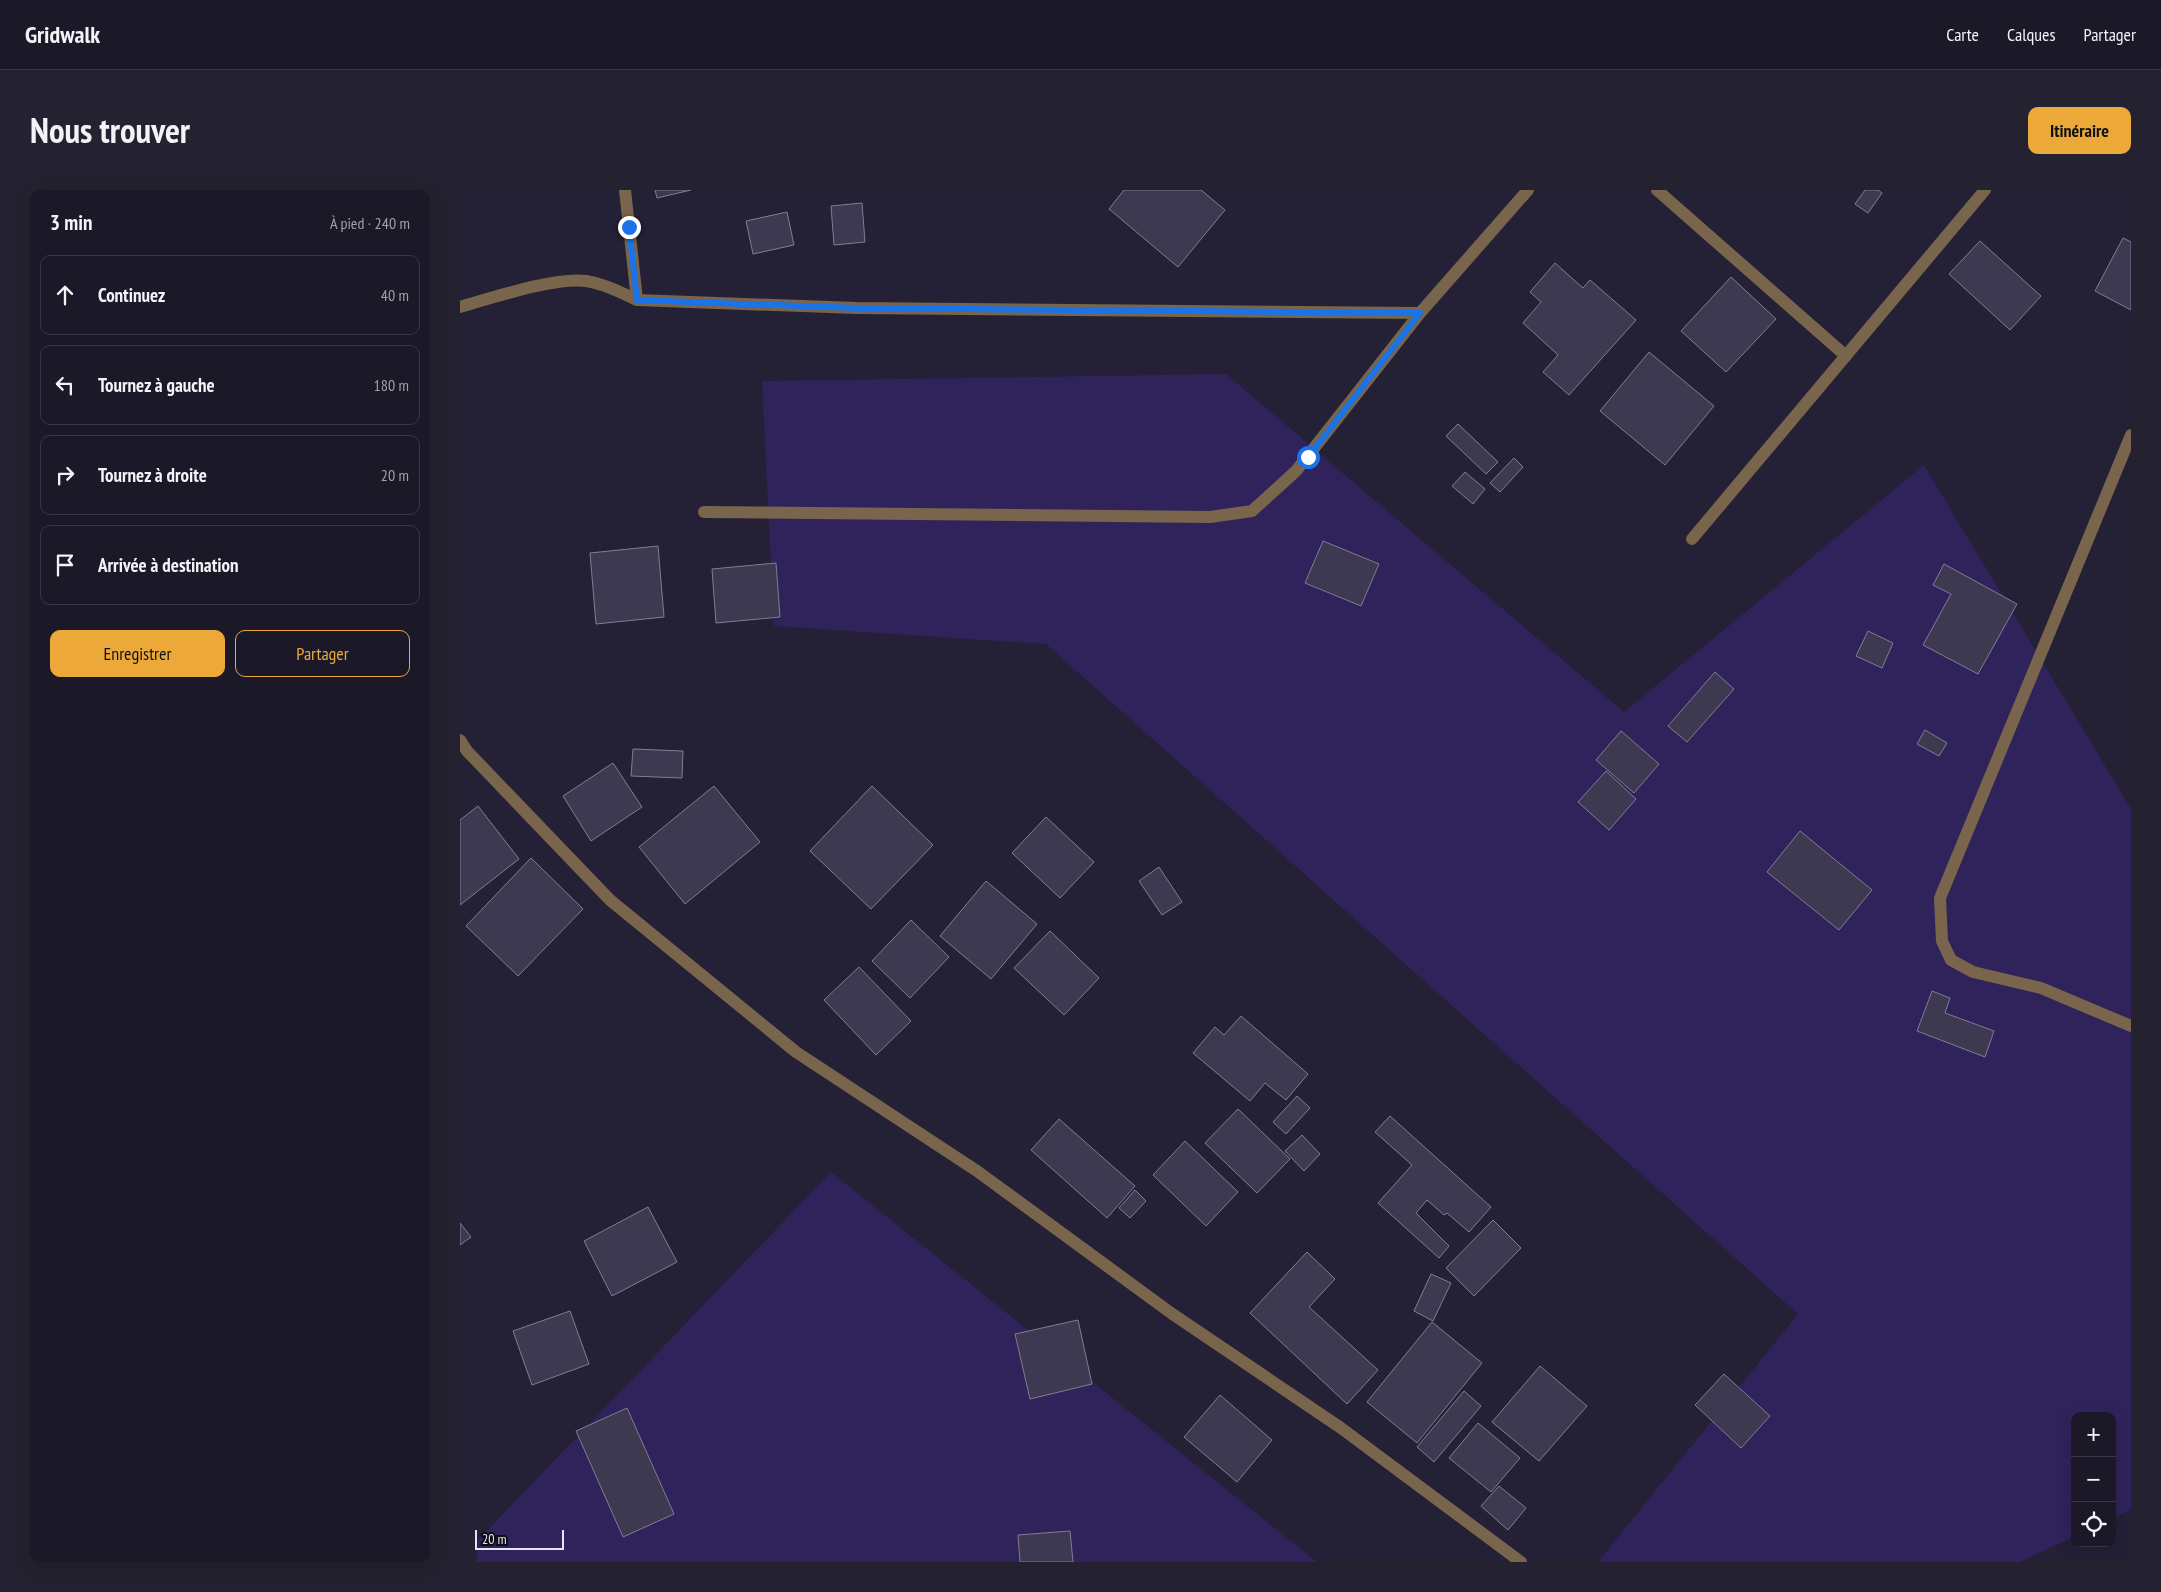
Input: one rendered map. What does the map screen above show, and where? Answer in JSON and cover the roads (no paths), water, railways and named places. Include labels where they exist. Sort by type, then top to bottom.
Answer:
[{"type":"street","points":[[625,190],[637,300]]},
{"type":"street","points":[[704,512],[1210,517],[1252,511],[1296,471],[1420,313],[1528,190]]},
{"type":"street","points":[[1658,190],[1846,356]]},
{"type":"street","points":[[1692,539],[1985,190]]},
{"type":"street","points":[[460,307],[549,284],[584,281],[608,286],[637,300],[856,308],[1420,313]]},
{"type":"street","points":[[2131,436],[1940,898],[1942,941],[1951,960],[1973,972],[2040,988],[2131,1026]]},
{"type":"street","points":[[462,748],[610,900],[796,1052],[977,1171],[1171,1313],[1342,1428],[1522,1562]]}]
